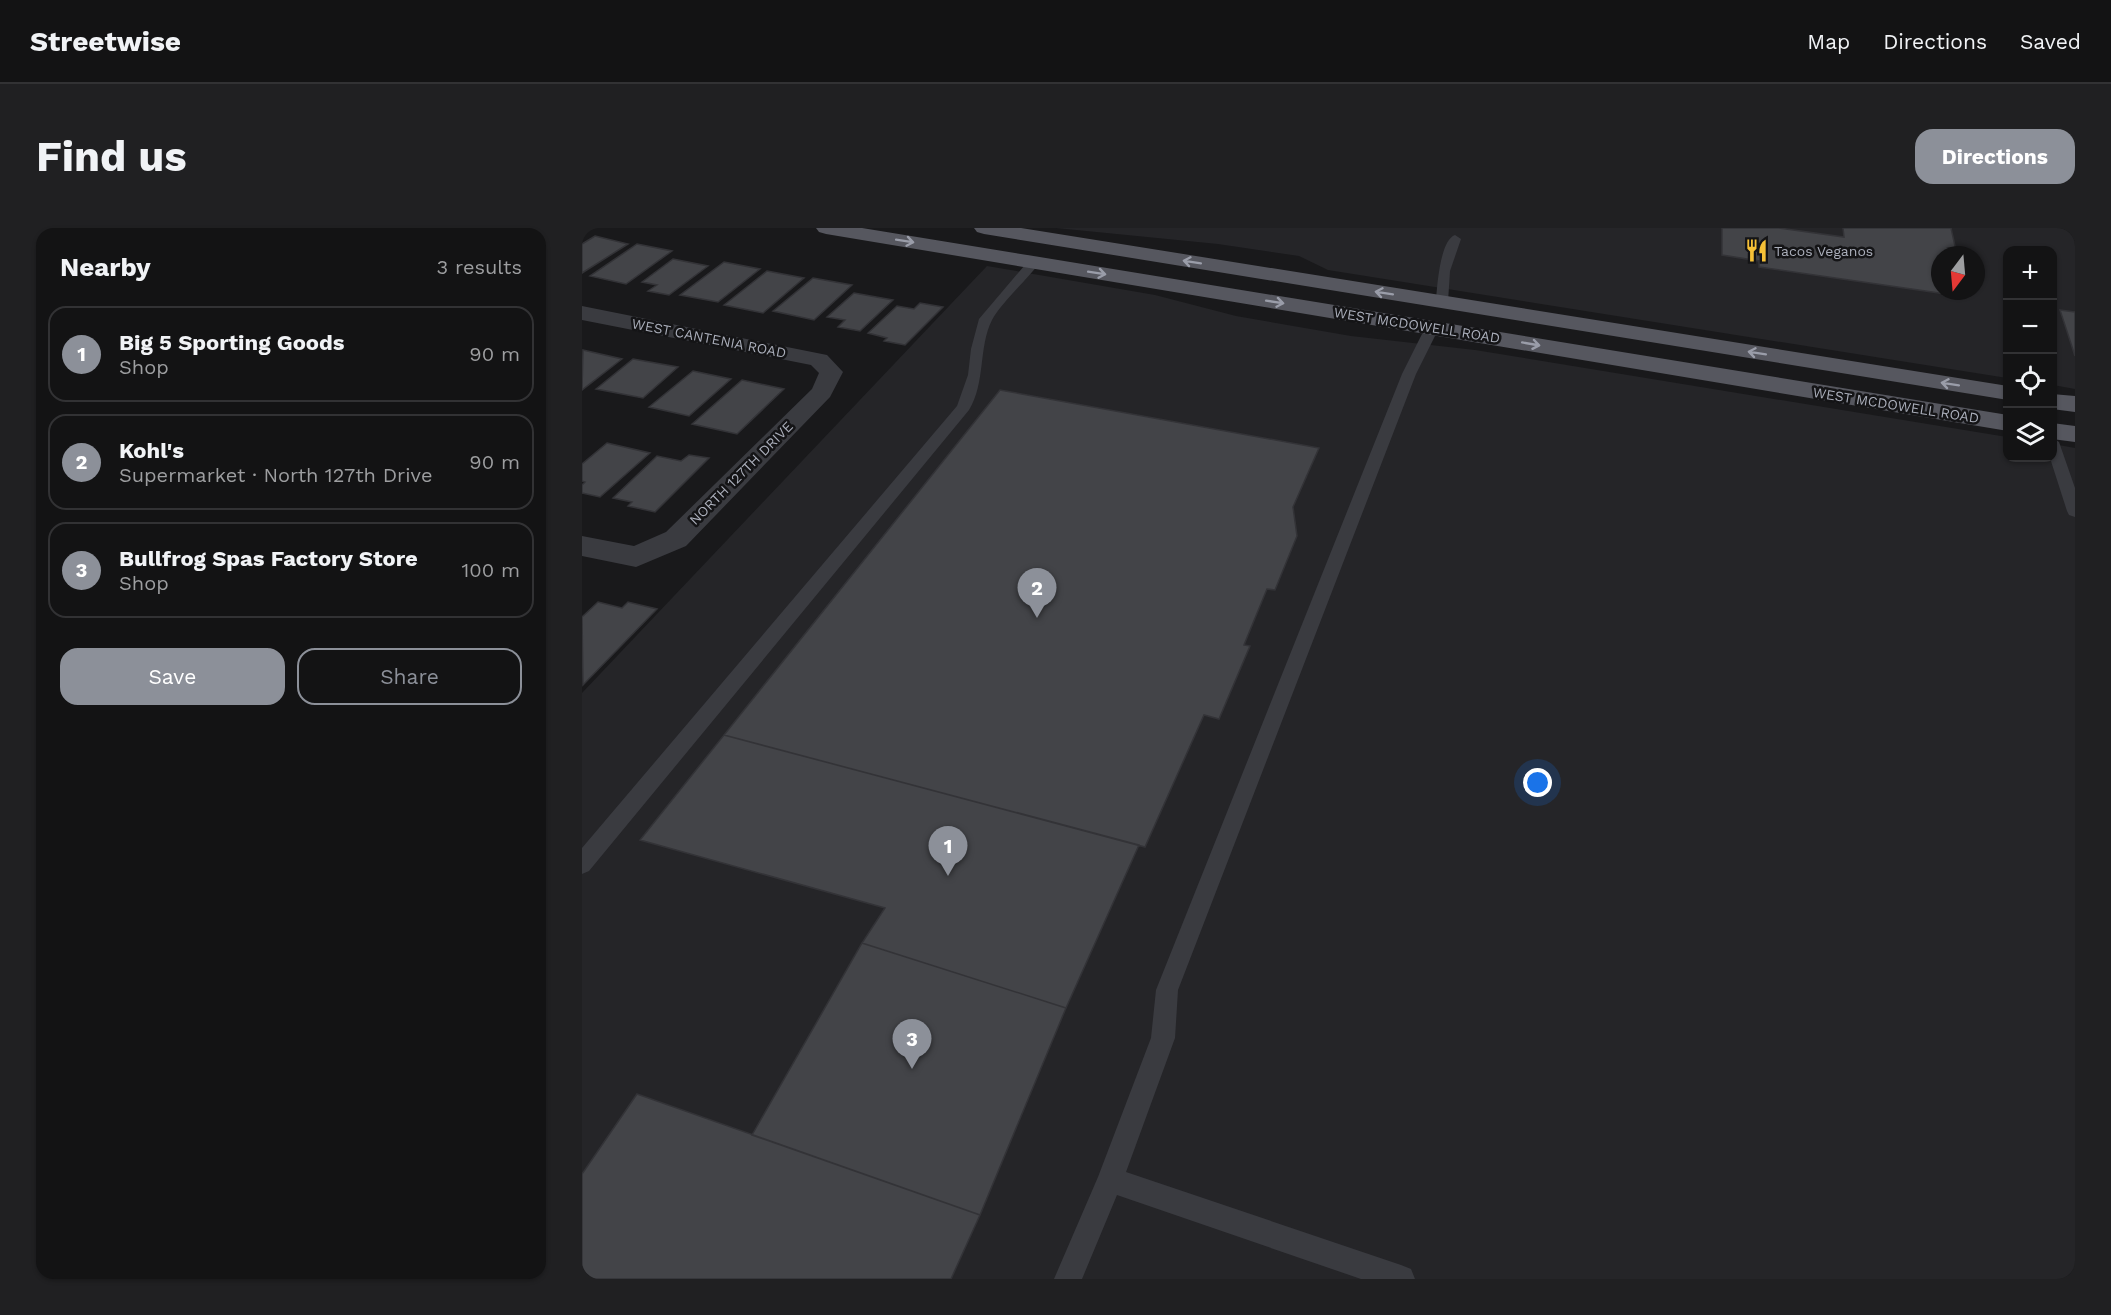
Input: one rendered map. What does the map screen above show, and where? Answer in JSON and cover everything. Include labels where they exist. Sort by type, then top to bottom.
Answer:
[{"type":"main road","name":"WEST MCDOWELL ROAD","points":[[826,228],[2003,422]]},
{"type":"main road","name":"WEST MCDOWELL ROAD","points":[[984,228],[2003,392]]},
{"type":"main road","points":[[1432,328],[1442,303]]},
{"type":"main road","points":[[2057,401],[2075,404]]},
{"type":"main road","points":[[2057,432],[2075,434]]},
{"type":"street","name":"WEST CANTENIA ROAD","points":[[582,313],[819,360],[831,372]]},
{"type":"street","name":"NORTH 127TH DRIVE","points":[[582,546],[636,557],[676,539],[822,392],[831,372]]},
{"type":"lane","points":[[1442,303],[1444,271],[1455,239]]},
{"type":"lane","points":[[582,864],[964,407],[975,375],[978,349],[986,319],[1034,262]]},
{"type":"lane","points":[[1068,1279],[1110,1180],[1163,1038],[1167,990],[1409,374],[1432,328]]},
{"type":"lane","points":[[2057,457],[2075,511]]},
{"type":"lane","points":[[1110,1180],[1401,1279]]},
{"type":"shaded area","points":[[1056,228],[2075,228],[2075,389],[2057,386],[2057,246],[2003,246],[2003,377],[1328,270],[1299,256],[1218,244]]},
{"type":"shaded area","points":[[987,266],[1155,295],[1236,316],[1351,336],[1475,350],[2003,436],[2003,462],[2057,462],[2057,445],[2075,448],[2075,1279],[582,1279],[582,693]]},
{"type":"building","points":[[1722,228],[1779,228],[1844,237],[1843,228],[1951,228],[1955,246],[1931,246],[1931,292],[1759,267],[1759,261],[1722,255]]},
{"type":"building","points":[[595,236],[628,244],[582,273],[582,244]]},
{"type":"building","points":[[637,244],[672,251],[626,284],[590,276]]},
{"type":"building","points":[[673,259],[708,266],[669,295],[648,291],[657,285],[642,282]]},
{"type":"building","points":[[724,262],[760,269],[718,302],[680,295]]},
{"type":"building","points":[[767,271],[804,278],[763,313],[724,305]]},
{"type":"building","points":[[813,278],[852,285],[814,320],[773,311]]},
{"type":"building","points":[[854,293],[893,300],[860,331],[838,327],[845,320],[827,317]]},
{"type":"building","points":[[920,303],[943,307],[905,345],[884,341],[887,338],[868,333],[897,306],[914,309]]},
{"type":"building","points":[[2060,310],[2075,312],[2075,356]]},
{"type":"building","points":[[583,350],[622,359],[582,390]]},
{"type":"building","points":[[633,359],[678,367],[643,398],[596,389]]},
{"type":"building","points":[[693,371],[731,379],[689,416],[649,407]]},
{"type":"building","points":[[742,380],[784,389],[737,434],[692,424]]},
{"type":"building","points":[[1000,390],[1319,448],[1293,507],[1297,536],[1275,590],[1267,589],[1244,645],[1250,646],[1219,719],[1204,715],[1145,847],[724,735]]},
{"type":"building","points":[[607,443],[650,453],[600,497],[582,493],[582,485],[585,482],[582,481],[582,464]]},
{"type":"building","points":[[689,455],[709,458],[655,512],[628,506],[632,502],[613,498],[657,456],[681,461]]},
{"type":"building","points":[[598,602],[622,608],[628,602],[657,609],[583,685],[582,617]]},
{"type":"building","points":[[724,735],[1139,845],[1066,1008],[862,943],[885,908],[640,840]]},
{"type":"building","points":[[862,943],[1066,1008],[980,1215],[752,1135]]},
{"type":"building","points":[[637,1094],[980,1215],[951,1279],[582,1279],[582,1174]]},
{"type":"place","name":"Tacos Veganos","points":[[1756,251]]},
{"type":"place","name":"Kohl's","points":[[1037,618]]},
{"type":"place","name":"Big 5 Sporting Goods","points":[[948,876]]},
{"type":"place","name":"Bullfrog Spas Factory Store","points":[[912,1069]]}]
